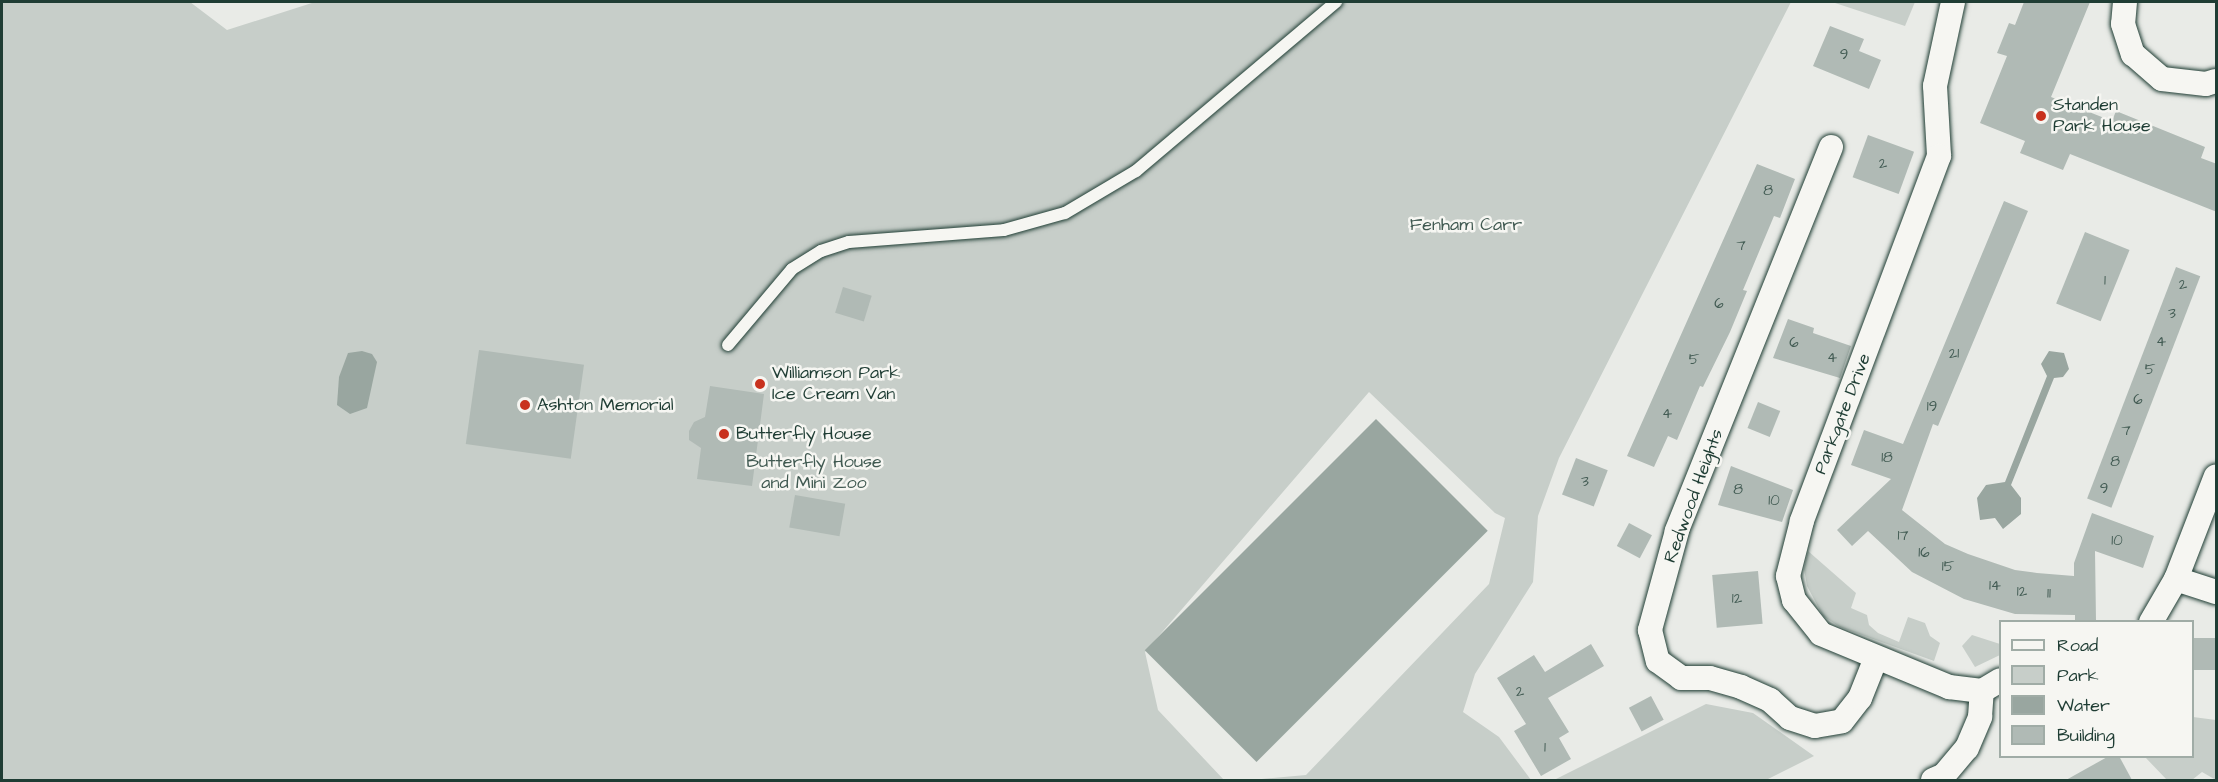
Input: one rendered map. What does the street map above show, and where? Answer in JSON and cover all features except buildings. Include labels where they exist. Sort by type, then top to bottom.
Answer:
[{"type":"street","name":"Parkgate Drive","points":[[1953,2],[1935,86],[1939,156],[1802,520],[1788,576],[1794,600],[1821,634],[1949,687],[1991,685]]},
{"type":"street","points":[[2125,2],[2123,24],[2133,54],[2162,79],[2206,84],[2217,81]]},
{"type":"street","name":"Redwood Heights","points":[[1831,147],[1677,531],[1650,630],[1658,661],[1680,678],[1710,678],[1741,687],[1770,700],[1790,718],[1815,726],[1842,721],[1860,698],[1876,658]]},
{"type":"street","points":[[2152,620],[2176,579],[2217,476]]},
{"type":"street","points":[[2176,579],[2217,592]]},
{"type":"street","points":[[1934,780],[1944,775],[1966,748],[1991,685]]},
{"type":"lane","points":[[728,345],[792,269],[821,251],[849,242],[1004,230],[1065,213],[1136,171],[1336,2]]},
{"type":"green space","points":[[2,2],[190,2],[227,30],[315,2],[1791,2],[1559,458],[1538,516],[1533,582],[1475,674],[1463,712],[1499,737],[1531,780],[1251,780],[1306,775],[1489,584],[1505,518],[1495,513],[1369,392],[1145,652],[1158,710],[1224,780],[2,780]]},
{"type":"green space","points":[[1832,2],[1915,2],[1905,26]]},
{"type":"green space","points":[[1808,551],[1856,593],[1851,608],[1867,615],[1869,625],[1878,633],[1899,642],[1908,617],[1925,623],[1930,636],[1940,643],[1934,661],[1840,627],[1823,616],[1807,586],[1804,569]]},
{"type":"green space","points":[[1972,635],[1999,644],[1999,655],[1975,667],[1962,646]]},
{"type":"green space","points":[[1706,704],[1753,713],[1814,756],[1766,780],[1554,780]]},
{"type":"green space","points":[[2194,717],[2216,720],[2216,780],[2202,772],[2192,780],[2167,780],[2146,758],[2194,758]]},
{"type":"water","points":[[362,351],[372,354],[377,362],[367,408],[350,414],[337,405],[339,377],[348,353]]},
{"type":"water","points":[[2049,351],[2064,353],[2069,369],[2063,377],[2054,378],[2011,485],[2021,498],[2021,514],[2003,529],[1995,518],[1980,520],[1977,498],[1986,485],[2005,482],[2047,376],[2041,364]]},
{"type":"water","points":[[1376,419],[1488,531],[1256,762],[1145,650]]},
{"type":"place","name":"Standen Park House","points":[[2041,116]]},
{"type":"place","name":"Williamson Park Ice Cream Van","points":[[760,384]]},
{"type":"place","name":"Ashton Memorial","points":[[525,405]]},
{"type":"place","name":"Butterfly House","points":[[724,434]]},
{"type":"park label","name":"Fenham Carr","points":[[1466,225]]},
{"type":"park label","name":"Butterfly House and Mini Zoo","points":[[814,473]]}]
